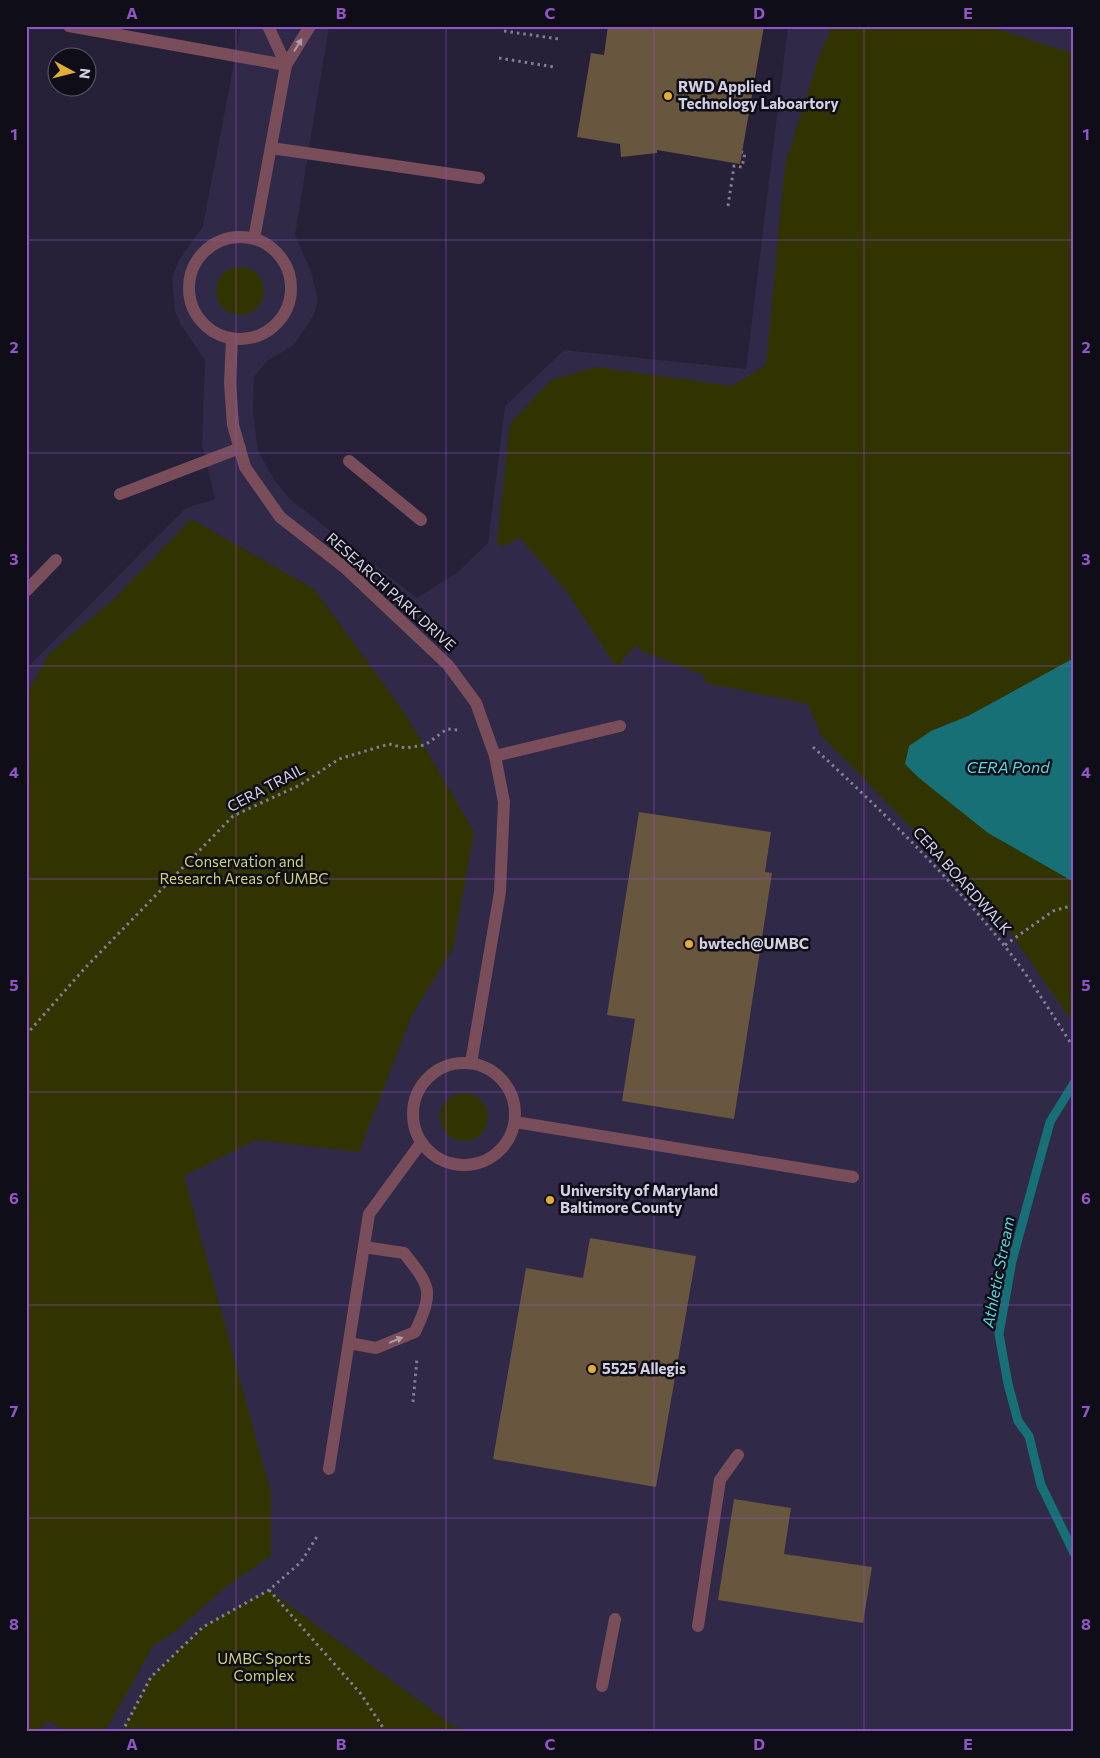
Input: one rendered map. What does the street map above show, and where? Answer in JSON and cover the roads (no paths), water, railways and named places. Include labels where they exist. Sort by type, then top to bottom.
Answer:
[{"type":"street","points":[[70,26],[286,65]]},
{"type":"street","points":[[268,26],[286,65]]},
{"type":"street","points":[[254,239],[286,65],[310,26]]},
{"type":"street","points":[[271,148],[479,178]]},
{"type":"street","points":[[238,237],[254,239],[270,246],[282,258],[289,273],[291,290],[287,307],[279,322],[265,333],[249,338],[232,338],[210,328],[194,309],[190,293],[190,277],[197,262],[207,249],[214,244],[238,237]]},
{"type":"street","name":"RESEARCH PARK DRIVE","points":[[232,338],[230,383],[233,425],[246,466],[280,517],[344,567],[448,665],[476,702],[495,756],[504,802],[500,892],[472,1063]]},
{"type":"street","points":[[120,494],[240,448]]},
{"type":"street","points":[[349,461],[421,520]]},
{"type":"street","points":[[26,591],[56,560]]},
{"type":"street","points":[[495,756],[620,726]]},
{"type":"street","points":[[472,1063],[487,1068],[500,1077],[510,1090],[515,1106],[515,1122],[508,1141],[494,1157],[475,1165],[454,1166],[435,1157],[421,1142],[413,1120],[415,1097],[428,1077],[448,1065],[472,1063]]},
{"type":"street","points":[[515,1122],[853,1177]]},
{"type":"street","points":[[329,1469],[369,1214],[421,1142]]},
{"type":"street","points":[[349,1342],[376,1348],[415,1332],[427,1306],[425,1280],[404,1252],[364,1247]]},
{"type":"street","points":[[698,1626],[720,1480],[738,1455]]},
{"type":"street","points":[[602,1686],[615,1619]]},
{"type":"water","name":"CERA Pond","points":[[1074,658],[1074,882],[988,833],[919,778],[905,764],[909,746],[931,731],[968,716]]},
{"type":"waterway","name":"Athletic Stream","points":[[1074,1083],[1050,1122],[1012,1261],[999,1334],[1008,1384],[1018,1421],[1029,1436],[1041,1485],[1074,1553]]},
{"type":"place","name":"RWD Applied Technology Laboartory","points":[[668,96]]},
{"type":"place","name":"bwtech@UMBC","points":[[689,944]]},
{"type":"place","name":"University of Maryland Baltimore County","points":[[550,1200]]},
{"type":"place","name":"5525 Allegis","points":[[592,1369]]},
{"type":"park label","name":"Conservation and Research Areas of UMBC","points":[[244,870]]},
{"type":"park label","name":"UMBC Sports Complex","points":[[264,1668]]}]
